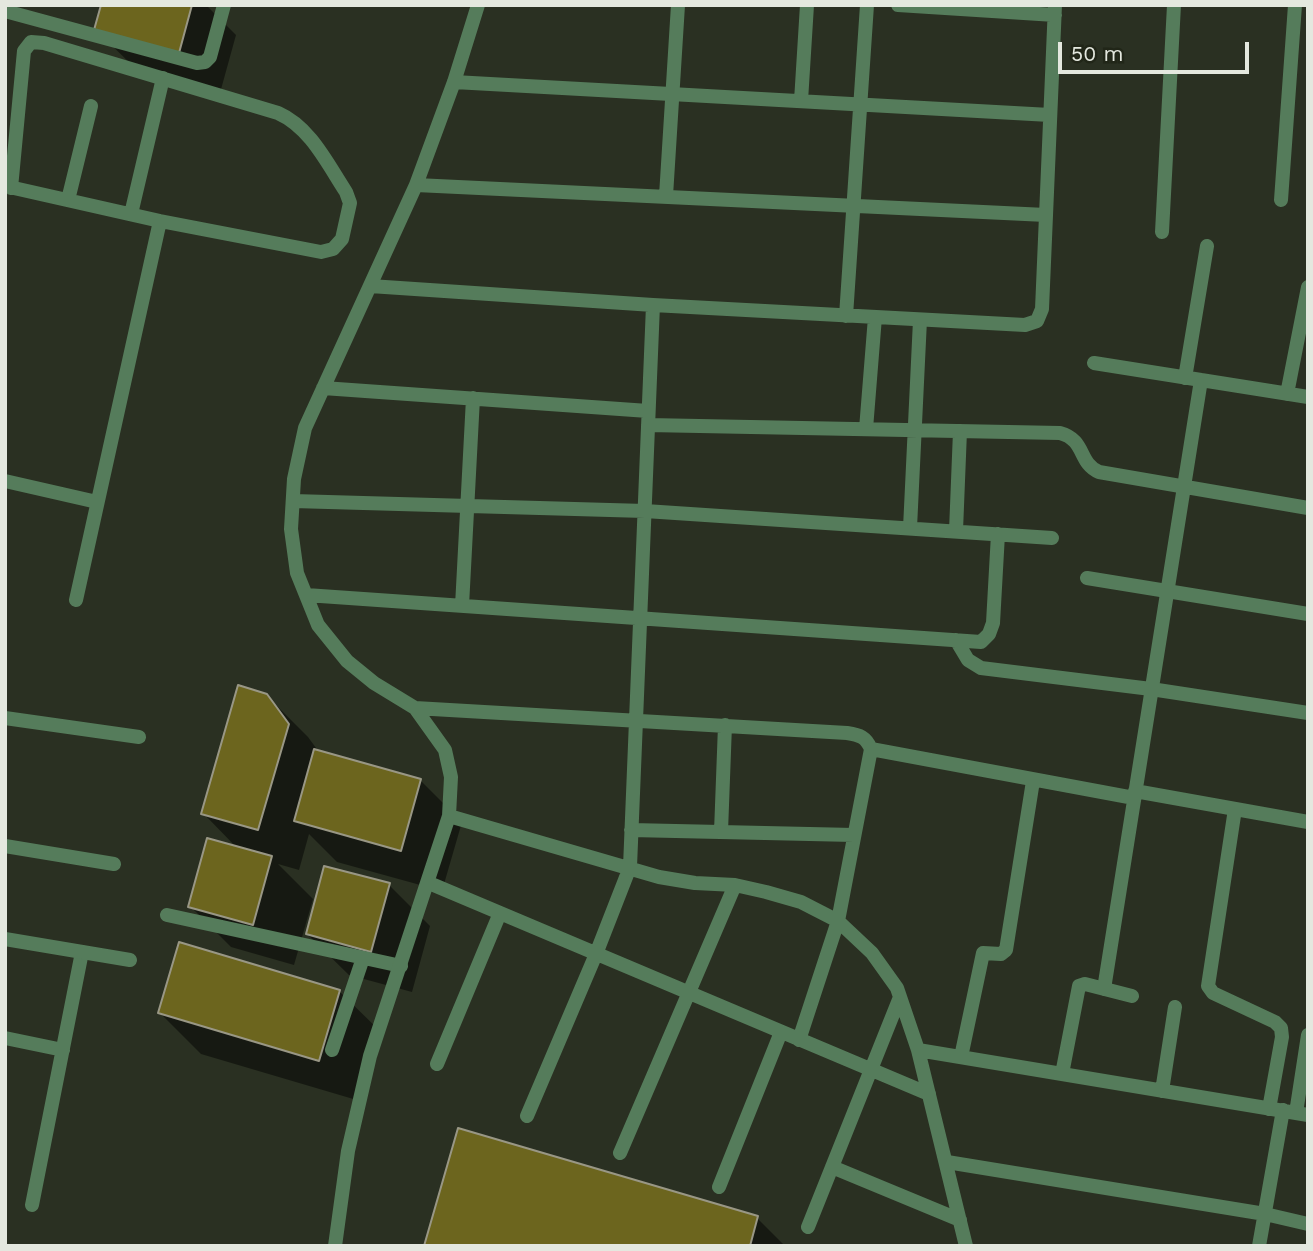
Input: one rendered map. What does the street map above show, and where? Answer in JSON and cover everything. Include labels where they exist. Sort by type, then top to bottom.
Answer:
[{"type":"street","points":[[5,11],[197,63],[205,62],[210,57],[224,5]]},
{"type":"street","points":[[335,1246],[348,1151],[370,1056],[449,816],[451,777],[445,751],[415,708],[374,683],[347,661],[318,625],[297,573],[291,529],[294,479],[305,428],[416,185],[454,82],[478,5]]},
{"type":"street","points":[[666,196],[678,5]]},
{"type":"street","points":[[801,101],[807,5]]},
{"type":"street","points":[[846,316],[867,5]]},
{"type":"street","points":[[370,286],[920,320],[1025,325],[1037,321],[1042,309],[1055,10],[898,5]]},
{"type":"street","points":[[1162,232],[1174,5]]},
{"type":"street","points":[[1281,200],[1295,5]]},
{"type":"street","points":[[31,42],[44,43],[163,78],[278,113],[292,119],[304,130],[346,192],[350,203],[342,239],[334,249],[321,252],[160,221],[8,187],[24,51],[31,42]]},
{"type":"street","points":[[131,214],[163,78]]},
{"type":"street","points":[[454,82],[1050,115]]},
{"type":"street","points":[[68,200],[91,106]]},
{"type":"street","points":[[416,185],[1045,215]]},
{"type":"street","points":[[76,600],[160,221]]},
{"type":"street","points":[[1185,378],[1208,246]]},
{"type":"street","points":[[1287,394],[1308,286]]},
{"type":"street","points":[[527,1116],[630,867],[653,305]]},
{"type":"street","points":[[866,429],[875,317]]},
{"type":"street","points":[[910,528],[920,320]]},
{"type":"street","points":[[1094,363],[1308,397]]},
{"type":"street","points":[[1104,989],[1201,380]]},
{"type":"street","points":[[323,388],[473,398],[648,418],[866,429],[1060,433],[1078,442],[1091,469],[1099,472],[1308,508]]},
{"type":"street","points":[[462,606],[473,398]]},
{"type":"street","points":[[956,531],[960,431]]},
{"type":"street","points":[[5,481],[97,502]]},
{"type":"street","points":[[293,501],[645,512],[1052,538]]},
{"type":"street","points":[[306,595],[981,642],[989,634],[993,623],[998,534]]},
{"type":"street","points":[[1087,578],[1308,614]]},
{"type":"street","points":[[956,640],[968,660],[981,668],[1152,689],[1308,713]]},
{"type":"street","points":[[415,708],[724,725],[861,736],[867,740],[871,749],[838,921],[799,1040]]},
{"type":"street","points":[[5,718],[139,737]]},
{"type":"street","points":[[721,832],[724,725]]},
{"type":"street","points":[[871,749],[1034,781],[1308,822]]},
{"type":"street","points":[[961,1057],[983,953],[1001,954],[1006,950],[1034,781]]},
{"type":"street","points":[[1235,809],[1208,986],[1213,993],[1275,1022],[1281,1028],[1289,1112]]},
{"type":"street","points":[[449,816],[659,877],[695,883],[735,885],[801,902],[838,921],[872,953],[897,988],[918,1050],[966,1246]]},
{"type":"street","points":[[631,830],[854,835]]},
{"type":"street","points":[[5,846],[114,864]]},
{"type":"street","points":[[429,883],[929,1094]]},
{"type":"street","points":[[620,1153],[735,885]]},
{"type":"street","points":[[437,1064],[500,913]]},
{"type":"street","points":[[167,915],[401,966]]},
{"type":"street","points":[[5,939],[130,960]]},
{"type":"street","points":[[32,1205],[82,952]]},
{"type":"street","points":[[332,1050],[363,958]]},
{"type":"street","points":[[1062,1074],[1079,986],[1085,984],[1132,996]]},
{"type":"street","points":[[808,1227],[900,997]]},
{"type":"street","points":[[1163,1091],[1175,1007]]},
{"type":"street","points":[[719,1187],[781,1032]]},
{"type":"street","points":[[1259,1246],[1308,1035]]},
{"type":"street","points":[[5,1038],[63,1050]]},
{"type":"street","points":[[918,1050],[1289,1112]]},
{"type":"street","points":[[947,1162],[1265,1214],[1308,1224]]},
{"type":"street","points":[[832,1167],[960,1220]]},
{"type":"building","points":[[101,5],[192,5],[179,53],[94,30]]},
{"type":"building","points":[[238,685],[267,694],[289,724],[258,830],[201,814]]},
{"type":"building","points":[[314,749],[421,779],[401,851],[294,821]]},
{"type":"building","points":[[207,838],[272,856],[253,925],[188,907]]},
{"type":"building","points":[[324,866],[390,883],[371,952],[306,934]]},
{"type":"building","points":[[179,942],[340,990],[319,1061],[158,1013]]},
{"type":"building","points":[[458,1128],[758,1216],[750,1246],[424,1246]]}]
